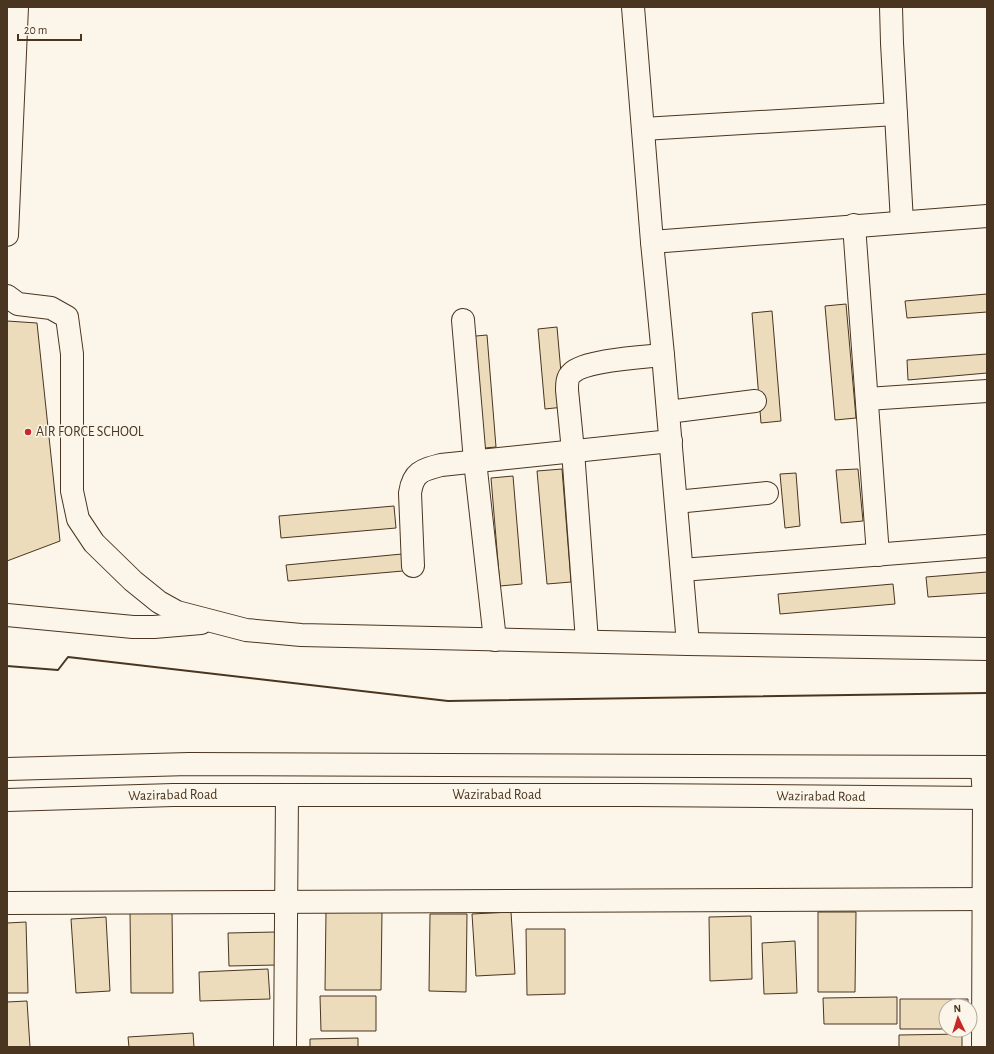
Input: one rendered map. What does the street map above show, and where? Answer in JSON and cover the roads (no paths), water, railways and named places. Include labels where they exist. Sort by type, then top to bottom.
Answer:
[{"type":"main road","points":[[7,236],[17,7]]},
{"type":"main road","points":[[633,7],[652,242],[688,644]]},
{"type":"main road","points":[[891,7],[902,222]]},
{"type":"main road","points":[[643,129],[896,114]]},
{"type":"main road","points":[[652,242],[854,225],[987,216]]},
{"type":"main road","points":[[854,225],[878,555]]},
{"type":"main road","points":[[7,296],[18,304],[51,308],[67,317],[72,354],[72,492],[78,519],[94,543],[133,581],[159,602],[177,612],[246,630],[301,635],[987,649]]},
{"type":"main road","points":[[463,320],[474,461],[495,640]]},
{"type":"main road","points":[[587,641],[567,380],[572,373],[593,364],[663,355]]},
{"type":"main road","points":[[867,399],[987,391]]},
{"type":"main road","points":[[668,412],[755,401]]},
{"type":"main road","points":[[413,566],[410,493],[412,482],[418,474],[428,468],[474,461],[671,441]]},
{"type":"main road","points":[[676,502],[767,493]]},
{"type":"main road","points":[[682,570],[987,546]]},
{"type":"main road","points":[[7,615],[134,627],[154,627],[213,622]]},
{"type":"main road","points":[[7,769],[189,764],[984,767],[985,899],[983,1047]]},
{"type":"main road","name":"Wazirabad Road","points":[[7,800],[173,795],[638,795],[985,798]]},
{"type":"main road","points":[[285,1047],[287,795]]},
{"type":"main road","points":[[7,903],[985,899]]},
{"type":"place","name":"AIR FORCE SCHOOL","points":[[28,432]]}]
